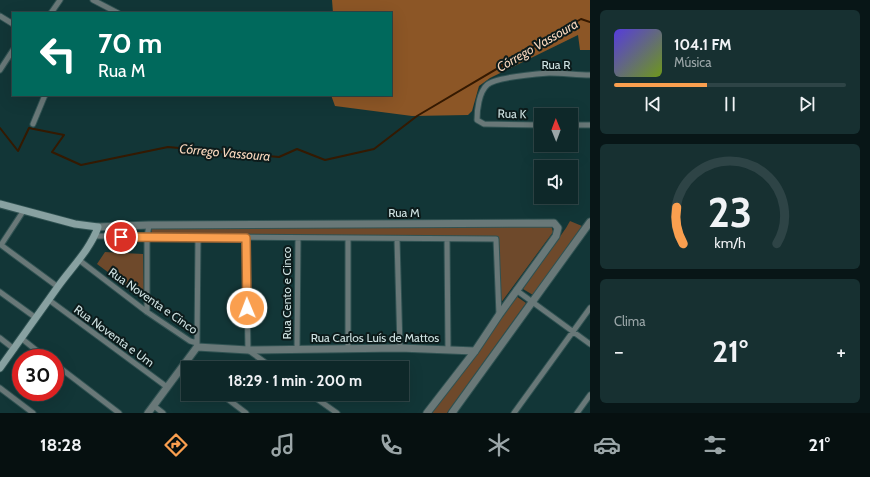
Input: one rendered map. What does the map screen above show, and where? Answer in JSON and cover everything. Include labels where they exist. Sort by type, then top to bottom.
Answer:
[{"type":"main road","points":[[0,204],[75,224],[98,227],[95,236],[79,260],[0,368]]},
{"type":"street","points":[[52,12],[60,0]]},
{"type":"street","points":[[92,0],[116,12]]},
{"type":"street","points":[[0,16],[12,23]]},
{"type":"street","points":[[0,70],[12,52]]},
{"type":"street","name":"Rua R","points":[[484,124],[477,120],[477,111],[480,98],[487,85],[498,79],[550,73],[590,75]]},
{"type":"street","points":[[33,124],[44,96]]},
{"type":"street","name":"Rua K","points":[[484,124],[534,125]]},
{"type":"street","points":[[578,125],[590,125]]},
{"type":"street","points":[[24,210],[1,246],[58,287]]},
{"type":"street","name":"Rua M","points":[[98,227],[149,225],[554,223],[558,228],[556,236],[516,290],[475,351]]},
{"type":"street","points":[[147,312],[147,237],[149,225]]},
{"type":"street","points":[[452,413],[589,225]]},
{"type":"street","points":[[95,236],[496,239],[499,315]]},
{"type":"street","points":[[189,361],[197,345],[198,237]]},
{"type":"street","points":[[246,238],[248,350],[263,361]]},
{"type":"street","name":"Rua Cento e Cinco","points":[[297,349],[298,238]]},
{"type":"street","points":[[348,238],[348,348]]},
{"type":"street","points":[[397,239],[400,348]]},
{"type":"street","points":[[447,239],[448,349]]},
{"type":"street","name":"Rua Noventa e Cinco","points":[[79,260],[147,312],[197,345]]},
{"type":"street","points":[[516,290],[590,344]]},
{"type":"street","points":[[0,292],[36,318]]},
{"type":"street","name":"Rua Noventa e Um","points":[[49,300],[167,387]]},
{"type":"street","points":[[514,413],[590,308]]},
{"type":"street","points":[[0,338],[14,348]]},
{"type":"street","points":[[21,338],[35,349]]},
{"type":"street","name":"Rua Carlos Luís de Mattos","points":[[197,345],[248,350],[400,348],[475,351]]},
{"type":"street","points":[[427,413],[475,351]]},
{"type":"street","points":[[64,371],[119,413]]},
{"type":"street","points":[[148,413],[167,387],[181,372]]},
{"type":"street","points":[[0,388],[33,413]]},
{"type":"street","points":[[577,413],[590,395]]},
{"type":"street","points":[[230,401],[246,413]]},
{"type":"street","points":[[320,401],[337,413]]},
{"type":"street","points":[[154,406],[163,413]]},
{"type":"shaded area","points":[[332,0],[590,0],[590,50],[580,50],[578,35],[490,78],[479,86],[472,111],[468,115],[412,116],[335,106],[331,96],[392,96],[392,12],[333,12]]},
{"type":"shaded area","points":[[570,221],[582,226],[533,295],[523,289]]},
{"type":"shaded area","points":[[551,225],[553,232],[500,304],[499,237],[152,236],[151,227]]},
{"type":"shaded area","points":[[105,252],[143,254],[144,299],[97,264]]},
{"type":"shaded area","points":[[516,296],[526,303],[447,413],[431,413]]},
{"type":"waterway","name":"Córrego Vassoura","points":[[0,128],[18,151],[29,128],[64,135],[52,152],[81,165],[168,147],[279,157],[297,149],[325,160],[374,149],[417,116],[581,19],[590,22]]},
{"type":"route","points":[[121,237],[246,238],[247,308]]}]
